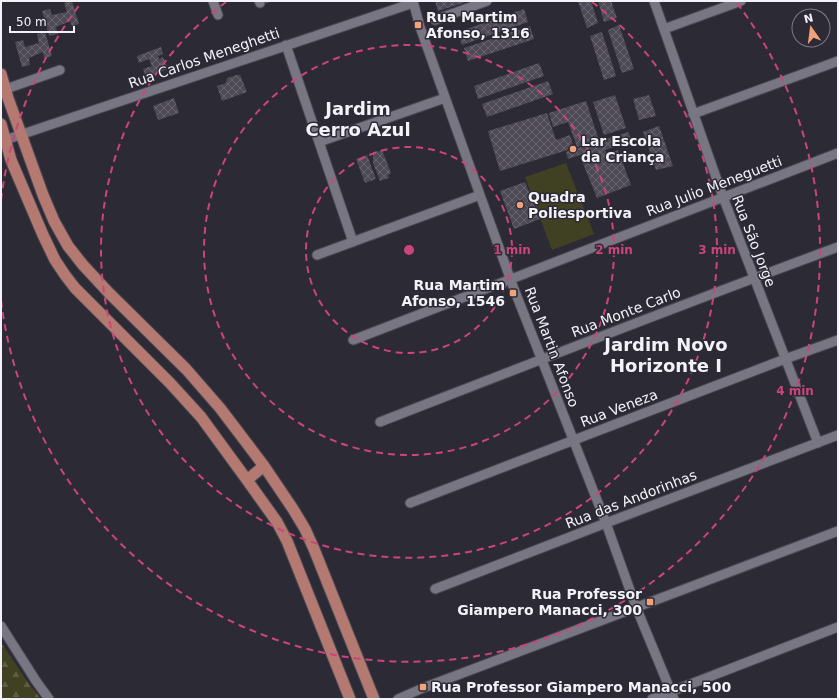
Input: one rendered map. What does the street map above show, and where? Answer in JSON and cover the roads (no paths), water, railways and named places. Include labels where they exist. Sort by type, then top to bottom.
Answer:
[{"type":"main road","points":[[1,74],[33,169],[54,221],[68,246],[82,265],[186,369],[215,402],[264,466],[305,529],[374,699]]},
{"type":"main road","points":[[1,124],[11,160],[43,235],[65,275],[75,288],[170,383],[201,417],[277,522],[287,541],[350,699]]},
{"type":"main road","points":[[247,480],[264,466]]},
{"type":"street","points":[[213,1],[218,15]]},
{"type":"street","points":[[435,20],[475,3],[488,1]]},
{"type":"street","name":"Rua São Jorge","points":[[654,1],[723,197],[818,443]]},
{"type":"street","points":[[664,29],[741,1]]},
{"type":"street","name":"Rua Carlos Meneghetti","points":[[5,140],[413,2]]},
{"type":"street","name":"Rua Martin Afonso","points":[[413,2],[420,27],[510,278],[606,523],[636,607],[672,695]]},
{"type":"street","points":[[286,45],[353,242]]},
{"type":"street","points":[[693,114],[838,61]]},
{"type":"street","points":[[6,89],[60,70]]},
{"type":"street","points":[[319,142],[445,98]]},
{"type":"street","name":"Rua Julio Meneguetti","points":[[353,340],[510,278],[838,153]]},
{"type":"street","points":[[317,255],[480,195]]},
{"type":"street","name":"Rua Monte Carlo","points":[[380,422],[541,359],[838,247]]},
{"type":"street","name":"Rua Veneza","points":[[410,503],[838,340]]},
{"type":"street","name":"Rua das Andorinhas","points":[[435,589],[838,435]]},
{"type":"street","points":[[398,699],[423,688],[838,531]]},
{"type":"street","points":[[1,626],[49,699]]},
{"type":"street","points":[[652,699],[672,695],[838,627]]},
{"type":"place","name":"Rua Martim Afonso, 1316","points":[[418,25]]},
{"type":"place","name":"Lar Escola da Criança","points":[[573,149]]},
{"type":"place","name":"Quadra Poliesportiva","points":[[520,205]]},
{"type":"place","name":"Rua Martim Afonso, 1546","points":[[513,293]]},
{"type":"place","name":"Rua Professor Giampero Manacci, 300","points":[[650,602]]},
{"type":"place","name":"Rua Professor Giampero Manacci, 500","points":[[423,687]]},
{"type":"district","name":"Jardim Cerro Azul","points":[[358,118]]},
{"type":"district","name":"Jardim Novo Horizonte I","points":[[666,354]]}]
